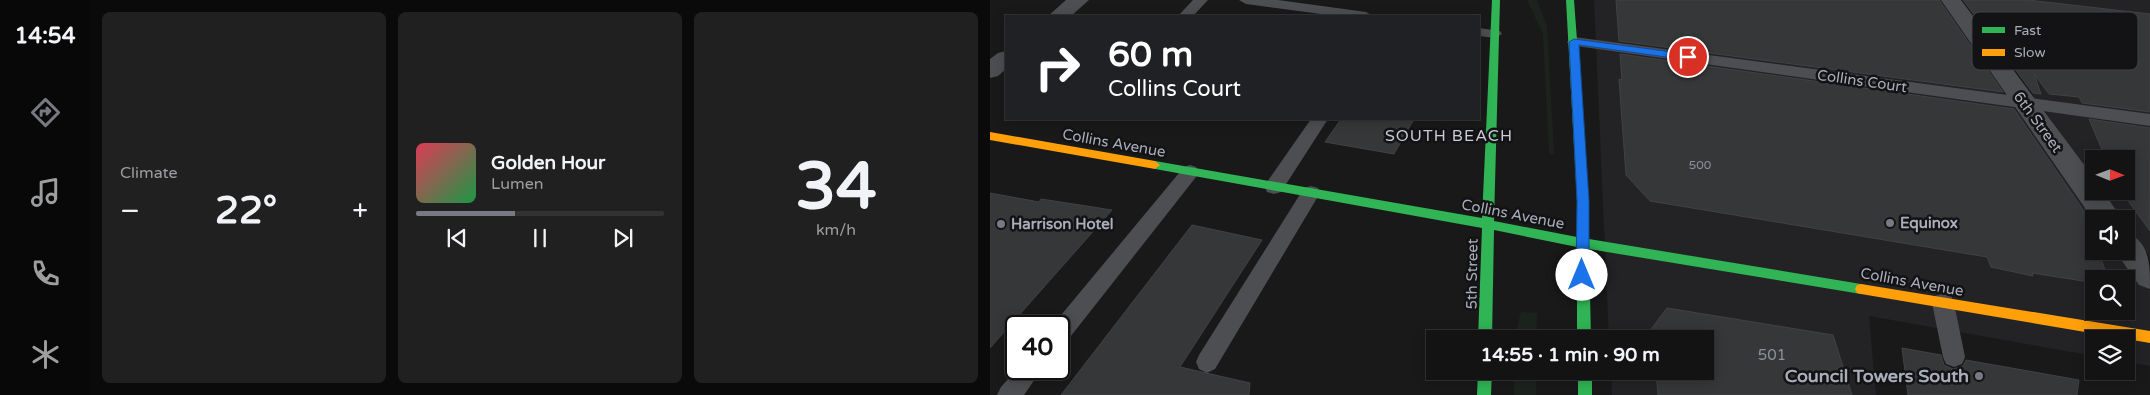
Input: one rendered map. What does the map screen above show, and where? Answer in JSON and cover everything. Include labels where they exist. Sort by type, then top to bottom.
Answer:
[{"type":"main road","name":"5th Street","points":[[1485,330],[1496,0]]},
{"type":"main road","points":[[1570,0],[1583,201],[1584,330]]},
{"type":"main road","name":"Collins Avenue","points":[[990,136],[1488,224],[1583,243],[2150,338]]},
{"type":"main road","points":[[1484,395],[1485,380]]},
{"type":"main road","points":[[1585,380],[1585,395]]},
{"type":"street","points":[[1059,15],[1079,0]]},
{"type":"street","name":"6th Street","points":[[1951,0],[1972,29]]},
{"type":"street","points":[[990,71],[1005,59]]},
{"type":"street","name":"6th Street","points":[[2001,70],[2102,210]]},
{"type":"street","points":[[2135,256],[2150,276]]},
{"type":"lane","points":[[1186,15],[1201,0]]},
{"type":"lane","points":[[1246,0],[1358,15]]},
{"type":"lane","points":[[1480,32],[1495,34]]},
{"type":"lane","name":"Collins Court","points":[[1574,42],[2150,120]]},
{"type":"lane","points":[[1274,187],[1319,120]]},
{"type":"lane","points":[[1070,320],[1190,172]]},
{"type":"lane","points":[[1206,362],[1311,193]]},
{"type":"lane","points":[[1943,303],[1954,357]]},
{"type":"lane","points":[[1009,395],[1021,380]]},
{"type":"shaded area","points":[[1527,0],[1537,0],[1547,26],[1554,154],[1549,154],[1543,34]]},
{"type":"shaded area","points":[[1594,0],[1945,0],[1972,40],[1972,70],[1993,70],[2088,210],[2085,210],[2085,260],[2128,260],[2150,291],[2150,366],[2135,364],[2135,330],[2085,330],[2085,354],[1869,316],[1876,395],[1612,395],[1611,380],[1714,380],[1714,330],[1609,330]]},
{"type":"shaded area","points":[[1964,0],[2150,0],[2150,257],[2135,236],[2135,210],[2116,210],[2108,200],[2135,200],[2135,150],[2085,150],[2085,167],[2015,70],[2138,70],[2138,12],[1973,12]]},
{"type":"shaded area","points":[[1521,312],[1537,313],[1536,330],[1516,330]]},
{"type":"shaded area","points":[[1514,380],[1536,380],[1536,395],[1514,395]]},
{"type":"building","points":[[1616,0],[1939,0],[1972,47],[1972,70],[1988,70],[2003,92],[1619,41]]},
{"type":"building","points":[[1963,0],[2028,0],[2133,12],[1972,12]]},
{"type":"building","points":[[2138,13],[2150,14],[2150,112],[2082,103],[2079,97],[2049,94],[2034,74],[2041,94],[2033,93],[2016,70],[2138,70]]},
{"type":"building","points":[[1620,54],[2014,109],[2082,208],[2085,216],[2085,260],[2101,260],[2105,270],[2085,270],[2085,280],[2083,281],[2032,273],[2033,276],[1991,267],[1987,257],[1650,201],[1626,175],[1619,79],[1622,80]]},
{"type":"building","points":[[2089,119],[2150,128],[2150,231],[2128,200],[2135,200],[2135,150],[2102,150]]},
{"type":"building","points":[[1340,120],[1413,120],[1394,154],[1325,142]]},
{"type":"building","points":[[990,193],[1039,202],[1041,199],[1112,210],[1019,315],[1005,315],[1005,331],[990,348]]},
{"type":"building","points":[[1192,225],[1262,240],[1180,367],[1250,383],[1249,395],[1061,395]]},
{"type":"building","points":[[1667,308],[1833,335],[1852,395],[1658,395],[1657,380],[1714,380],[1714,330],[1652,330]]},
{"type":"building","name":"Council Towers South","points":[[1902,348],[1941,355],[1944,365],[1953,369],[1963,366],[1966,360],[2079,380],[2077,395],[1908,395]]},
{"type":"traffic: fast","points":[[1496,0],[1488,224],[1583,243],[1861,289]]},
{"type":"traffic: fast","points":[[1570,0],[1583,201],[1583,243]]},
{"type":"traffic: fast","points":[[1155,165],[1488,224],[1485,330]]},
{"type":"traffic: fast","points":[[1583,243],[1584,330]]},
{"type":"traffic: fast","points":[[1484,395],[1485,380]]},
{"type":"traffic: fast","points":[[1585,380],[1585,395]]},
{"type":"traffic: slow","points":[[990,136],[1155,165]]},
{"type":"traffic: slow","points":[[1861,289],[2150,337]]},
{"type":"place","name":"Equinox","points":[[1890,223]]},
{"type":"place","name":"Harrison Hotel","points":[[1001,224]]},
{"type":"place","name":"Council Towers South","points":[[1979,376]]},
{"type":"district","name":"SOUTH BEACH","points":[[1449,135]]},
{"type":"route","points":[[1582,275],[1583,201],[1574,42],[1688,57]]}]
